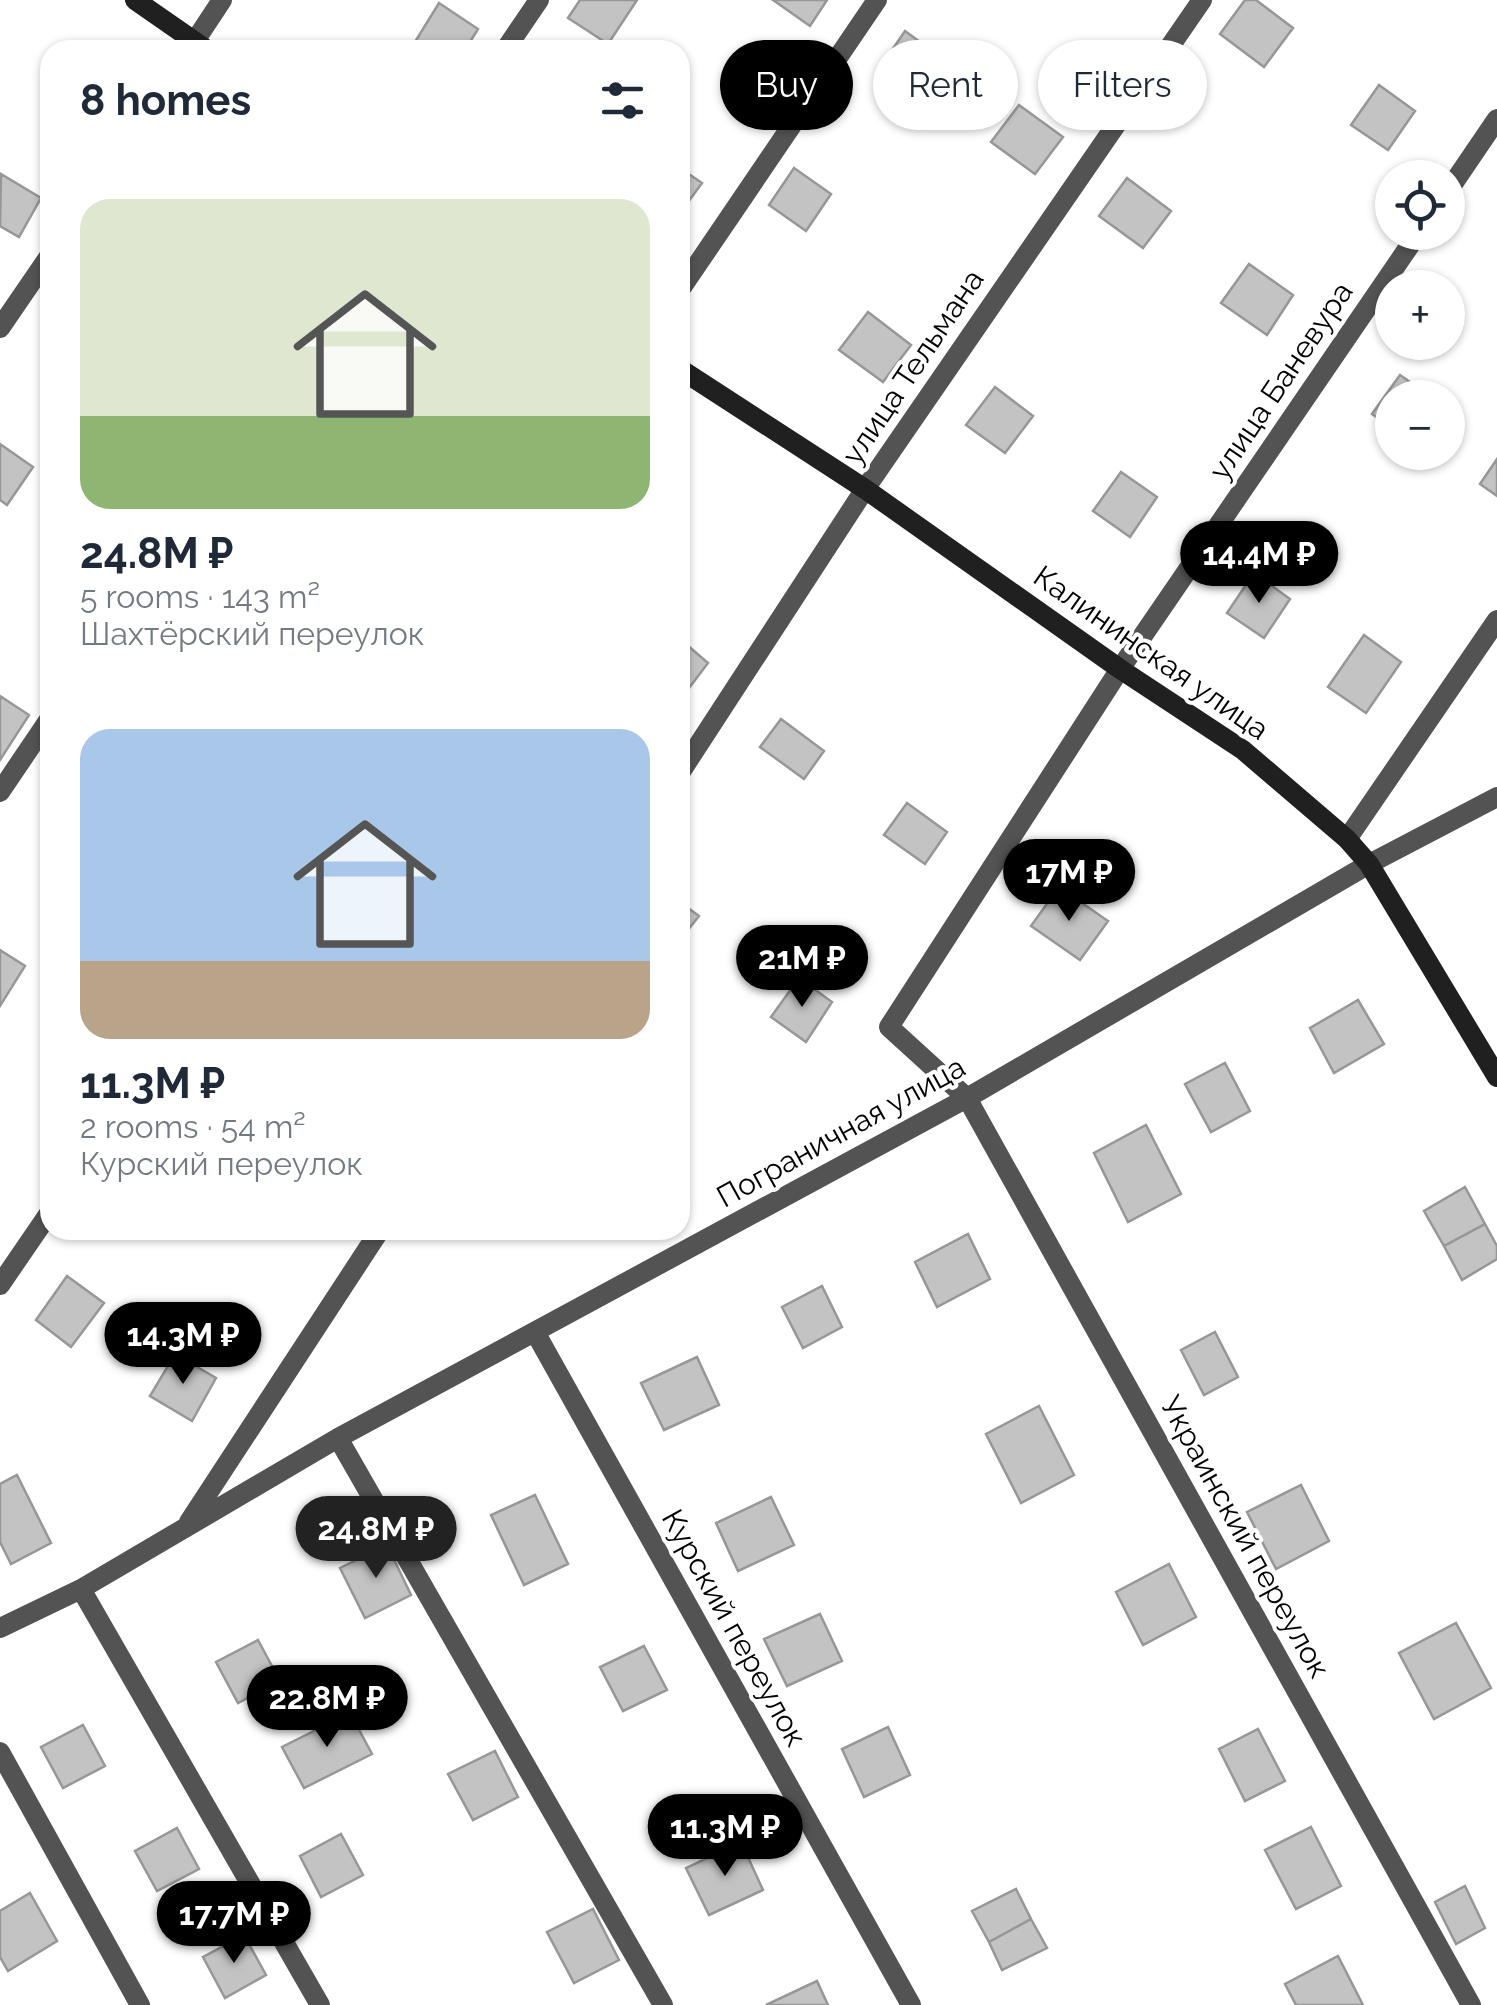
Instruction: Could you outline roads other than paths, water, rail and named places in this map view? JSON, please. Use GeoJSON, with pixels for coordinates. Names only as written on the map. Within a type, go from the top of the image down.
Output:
{"type":"FeatureCollection","features":[{"type":"Feature","properties":{"kind":"main road"},"geometry":{"type":"LineString","coordinates":[[135,0],[188,40]]}},
{"type":"Feature","properties":{"kind":"main road","name":"Калининская улица"},"geometry":{"type":"LineString","coordinates":[[690,375],[866,489],[1243,750],[1347,838],[1369,864],[1497,1077]]}},
{"type":"Feature","properties":{"kind":"street"},"geometry":{"type":"LineString","coordinates":[[201,40],[222,0]]}},
{"type":"Feature","properties":{"kind":"street"},"geometry":{"type":"LineString","coordinates":[[512,40],[539,0]]}},
{"type":"Feature","properties":{"kind":"street"},"geometry":{"type":"LineString","coordinates":[[690,275],[877,0]]}},
{"type":"Feature","properties":{"kind":"street","name":"улица Тельмана"},"geometry":{"type":"LineString","coordinates":[[690,757],[866,489],[1202,0]]}},
{"type":"Feature","properties":{"kind":"street"},"geometry":{"type":"LineString","coordinates":[[1465,166],[1497,119]]}},
{"type":"Feature","properties":{"kind":"street","name":"улица Баневура"},"geometry":{"type":"LineString","coordinates":[[967,1098],[889,1027],[1120,668],[1407,250]]}},
{"type":"Feature","properties":{"kind":"street"},"geometry":{"type":"LineString","coordinates":[[0,328],[40,269]]}},
{"type":"Feature","properties":{"kind":"street"},"geometry":{"type":"LineString","coordinates":[[1347,838],[1497,620]]}},
{"type":"Feature","properties":{"kind":"street"},"geometry":{"type":"LineString","coordinates":[[0,792],[40,733]]}},
{"type":"Feature","properties":{"kind":"street","name":"Пограничная улица"},"geometry":{"type":"LineString","coordinates":[[0,1628],[81,1588],[338,1438],[967,1098],[1369,864],[1497,797]]}},
{"type":"Feature","properties":{"kind":"street","name":"Украинский переулок"},"geometry":{"type":"LineString","coordinates":[[967,1098],[1471,2005]]}},
{"type":"Feature","properties":{"kind":"street"},"geometry":{"type":"LineString","coordinates":[[0,1285],[40,1227]]}},
{"type":"Feature","properties":{"kind":"street"},"geometry":{"type":"LineString","coordinates":[[185,1528],[373,1240]]}},
{"type":"Feature","properties":{"kind":"street","name":"Курский переулок"},"geometry":{"type":"LineString","coordinates":[[535,1332],[910,2005]]}},
{"type":"Feature","properties":{"kind":"street"},"geometry":{"type":"LineString","coordinates":[[338,1438],[663,2005]]}},
{"type":"Feature","properties":{"kind":"street"},"geometry":{"type":"LineString","coordinates":[[81,1588],[320,2005]]}},
{"type":"Feature","properties":{"kind":"street"},"geometry":{"type":"LineString","coordinates":[[0,1752],[140,2005]]}}]}
